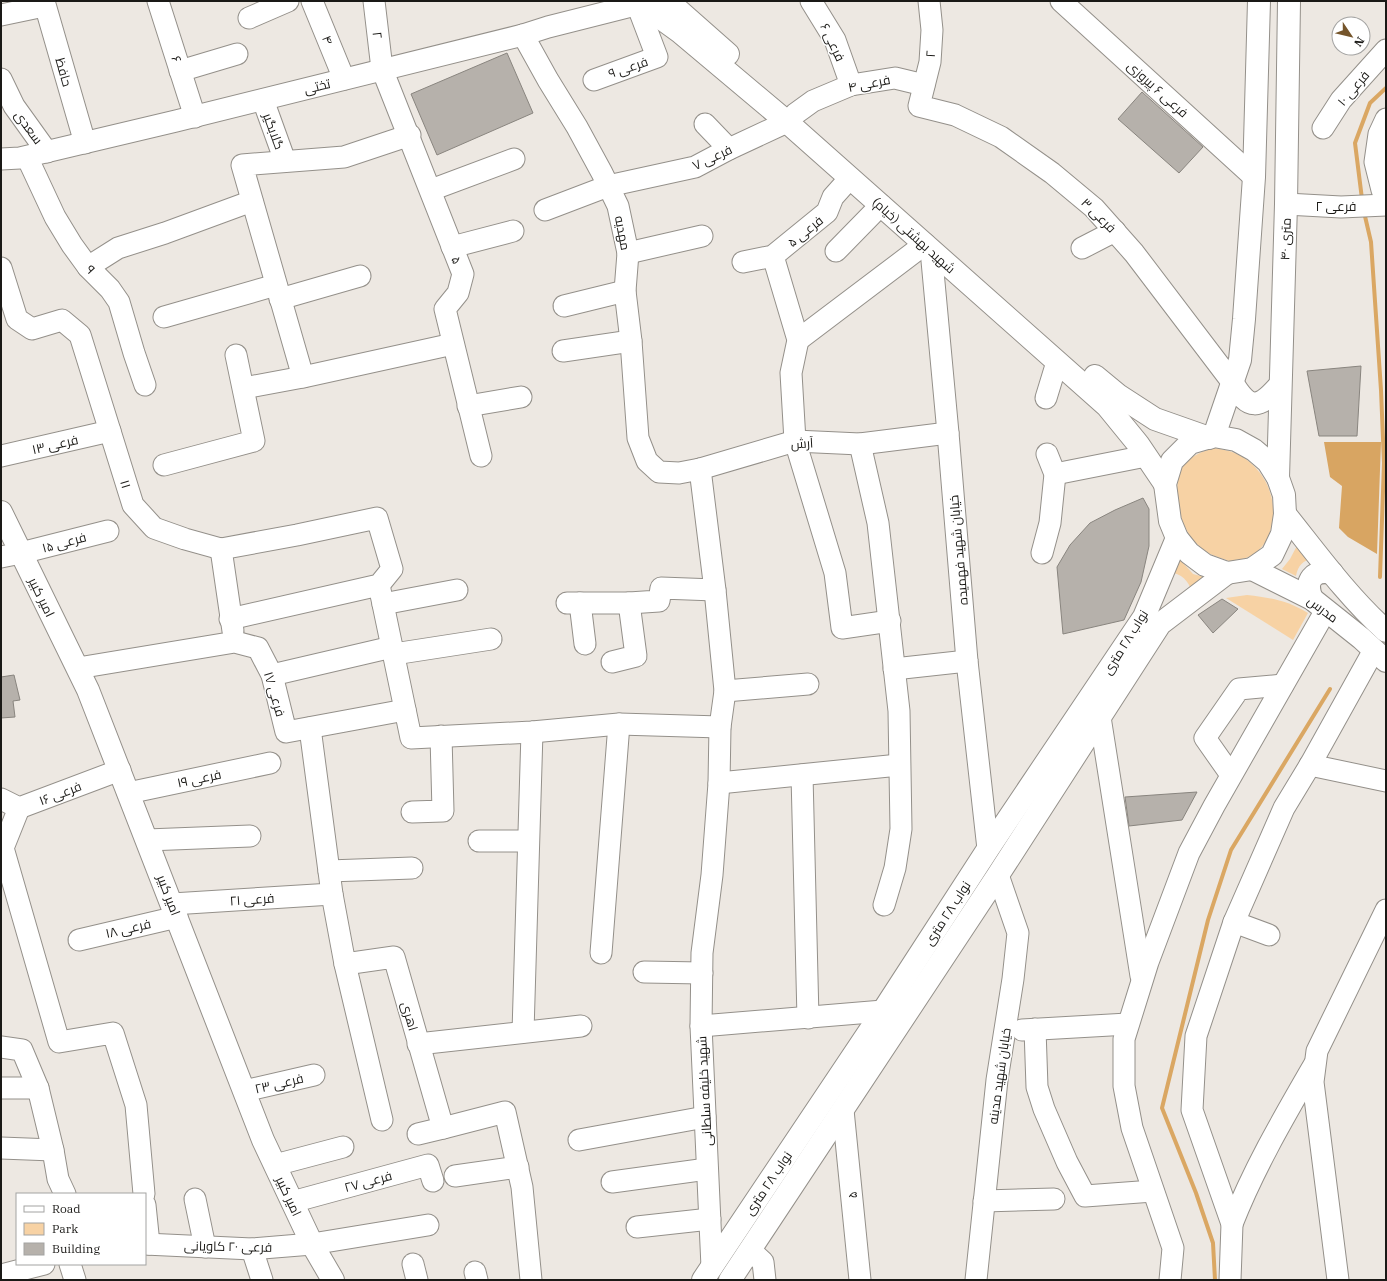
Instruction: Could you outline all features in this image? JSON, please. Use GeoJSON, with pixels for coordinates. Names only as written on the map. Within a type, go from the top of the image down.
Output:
{"type":"FeatureCollection","features":[{"type":"Feature","properties":{"kind":"main road","name":"شهید بهشتی (خیام)"},"geometry":{"type":"LineString","coordinates":[[668,1],[791,118],[850,178],[1107,406],[1138,444],[1165,484]]}},
{"type":"Feature","properties":{"kind":"main road"},"geometry":{"type":"LineString","coordinates":[[1211,437],[1240,360],[1254,177],[1259,1]]}},
{"type":"Feature","properties":{"kind":"main road","name":"۴۰ متری"},"geometry":{"type":"LineString","coordinates":[[1278,478],[1286,204],[1289,1]]}},
{"type":"Feature","properties":{"kind":"main road","name":"شهید بهشتی (خیام)"},"geometry":{"type":"LineString","coordinates":[[637,4],[680,32],[791,118],[1118,395],[1154,420],[1211,437]]}},
{"type":"Feature","properties":{"kind":"main road"},"geometry":{"type":"LineString","coordinates":[[1232,382],[1240,395],[1250,402],[1258,403],[1268,398],[1280,385]]}},
{"type":"Feature","properties":{"kind":"main road"},"geometry":{"type":"LineString","coordinates":[[1211,437],[1236,440],[1254,450],[1268,462],[1278,478],[1284,495],[1285,514],[1282,534],[1272,555],[1252,569],[1227,573],[1205,565],[1189,552],[1177,538],[1170,521],[1166,504],[1165,484],[1172,461],[1190,443],[1211,437]]}},
{"type":"Feature","properties":{"kind":"main road","name":"امیر کبیر"},"geometry":{"type":"LineString","coordinates":[[1,512],[11,555],[78,668],[88,690],[263,1140],[312,1244],[333,1280]]}},
{"type":"Feature","properties":{"kind":"main road"},"geometry":{"type":"LineString","coordinates":[[1285,514],[1332,573],[1374,621],[1386,631]]}},
{"type":"Feature","properties":{"kind":"main road","name":"نواب ۲۸ متری"},"geometry":{"type":"LineString","coordinates":[[707,1273],[883,1011],[988,849],[1144,617],[1177,538]]}},
{"type":"Feature","properties":{"kind":"main road","name":"مدرس"},"geometry":{"type":"LineString","coordinates":[[1252,569],[1319,604],[1380,655]]}},
{"type":"Feature","properties":{"kind":"main road"},"geometry":{"type":"LineString","coordinates":[[1319,604],[1308,590],[1309,581],[1315,574],[1323,571],[1332,573]]}},
{"type":"Feature","properties":{"kind":"main road","name":"نواب ۲۸ متری"},"geometry":{"type":"LineString","coordinates":[[730,1280],[998,876],[1160,624],[1227,573]]}},
{"type":"Feature","properties":{"kind":"main road"},"geometry":{"type":"LineString","coordinates":[[1156,589],[1161,587],[1172,588],[1180,596],[1183,606]]}},
{"type":"Feature","properties":{"kind":"street","name":"۶"},"geometry":{"type":"LineString","coordinates":[[158,1],[195,117]]}},
{"type":"Feature","properties":{"kind":"street"},"geometry":{"type":"LineString","coordinates":[[249,18],[288,1]]}},
{"type":"Feature","properties":{"kind":"street","name":"۴"},"geometry":{"type":"LineString","coordinates":[[312,1],[344,79]]}},
{"type":"Feature","properties":{"kind":"street","name":"۲"},"geometry":{"type":"LineString","coordinates":[[374,1],[382,69]]}},
{"type":"Feature","properties":{"kind":"street"},"geometry":{"type":"LineString","coordinates":[[548,27],[581,5],[584,1]]}},
{"type":"Feature","properties":{"kind":"street","name":"فرعی ۶"},"geometry":{"type":"LineString","coordinates":[[810,1],[835,40],[851,85]]}},
{"type":"Feature","properties":{"kind":"street","name":"۲"},"geometry":{"type":"LineString","coordinates":[[919,106],[930,62],[932,30],[929,1]]}},
{"type":"Feature","properties":{"kind":"street","name":"فرعی ۶ پیروزی"},"geometry":{"type":"LineString","coordinates":[[1066,2],[1254,177]]}},
{"type":"Feature","properties":{"kind":"street"},"geometry":{"type":"LineString","coordinates":[[1,15],[44,4]]}},
{"type":"Feature","properties":{"kind":"street","name":"حافظ"},"geometry":{"type":"LineString","coordinates":[[44,4],[85,143]]}},
{"type":"Feature","properties":{"kind":"street","name":"تختی"},"geometry":{"type":"LineString","coordinates":[[1,159],[20,158],[195,117],[382,69],[523,35],[637,4]]}},
{"type":"Feature","properties":{"kind":"street","name":"فرعی ۹"},"geometry":{"type":"LineString","coordinates":[[594,80],[657,57],[637,4]]}},
{"type":"Feature","properties":{"kind":"street","name":"مهدیه"},"geometry":{"type":"LineString","coordinates":[[523,35],[548,80],[577,127],[618,206],[628,253],[625,291],[631,341],[638,438],[647,461],[660,472]]}},
{"type":"Feature","properties":{"kind":"street","name":"فرعی ۱۰"},"geometry":{"type":"LineString","coordinates":[[1323,128],[1341,100],[1386,50]]}},
{"type":"Feature","properties":{"kind":"street"},"geometry":{"type":"LineString","coordinates":[[180,71],[237,54]]}},
{"type":"Feature","properties":{"kind":"street","name":"۵"},"geometry":{"type":"LineString","coordinates":[[382,69],[410,135],[463,274],[458,292],[445,308],[480,456]]}},
{"type":"Feature","properties":{"kind":"street","name":"فرعی ۴"},"geometry":{"type":"LineString","coordinates":[[791,118],[814,101],[851,85],[895,78],[924,85]]}},
{"type":"Feature","properties":{"kind":"street","name":"سعدی"},"geometry":{"type":"LineString","coordinates":[[1,79],[37,154]]}},
{"type":"Feature","properties":{"kind":"street","name":"گلابگیر"},"geometry":{"type":"LineString","coordinates":[[262,100],[285,161]]}},
{"type":"Feature","properties":{"kind":"street","name":"فرعی ۳"},"geometry":{"type":"LineString","coordinates":[[919,106],[955,115],[1001,137],[1058,178],[1094,208],[1134,253],[1232,382]]}},
{"type":"Feature","properties":{"kind":"street","name":"فرعی ۷"},"geometry":{"type":"LineString","coordinates":[[545,210],[608,186],[695,167],[791,118]]}},
{"type":"Feature","properties":{"kind":"street"},"geometry":{"type":"LineString","coordinates":[[1381,202],[1382,190],[1375,162],[1379,134],[1386,119]]}},
{"type":"Feature","properties":{"kind":"street"},"geometry":{"type":"LineString","coordinates":[[705,124],[729,149]]}},
{"type":"Feature","properties":{"kind":"street"},"geometry":{"type":"LineString","coordinates":[[303,377],[242,165],[344,157],[410,135]]}},
{"type":"Feature","properties":{"kind":"street","name":"۹"},"geometry":{"type":"LineString","coordinates":[[37,154],[55,217],[72,245],[88,266],[110,288],[119,302],[145,385]]}},
{"type":"Feature","properties":{"kind":"street"},"geometry":{"type":"LineString","coordinates":[[430,190],[514,159]]}},
{"type":"Feature","properties":{"kind":"street","name":"فرعی ۵"},"geometry":{"type":"LineString","coordinates":[[743,262],[773,256],[827,212],[833,197],[850,178]]}},
{"type":"Feature","properties":{"kind":"street"},"geometry":{"type":"LineString","coordinates":[[88,266],[118,248],[165,233],[252,201]]}},
{"type":"Feature","properties":{"kind":"street","name":"فرعی ۲"},"geometry":{"type":"LineString","coordinates":[[1286,204],[1341,207],[1381,202]]}},
{"type":"Feature","properties":{"kind":"street"},"geometry":{"type":"LineString","coordinates":[[836,251],[881,205]]}},
{"type":"Feature","properties":{"kind":"street"},"geometry":{"type":"LineString","coordinates":[[452,247],[513,230]]}},
{"type":"Feature","properties":{"kind":"street"},"geometry":{"type":"LineString","coordinates":[[1082,248],[1115,231]]}},
{"type":"Feature","properties":{"kind":"street"},"geometry":{"type":"LineString","coordinates":[[628,253],[702,236]]}},
{"type":"Feature","properties":{"kind":"street"},"geometry":{"type":"LineString","coordinates":[[798,340],[928,247]]}},
{"type":"Feature","properties":{"kind":"street","name":"خیابان شهید فهمیده"},"geometry":{"type":"LineString","coordinates":[[928,247],[936,298],[967,661],[988,849]]}},
{"type":"Feature","properties":{"kind":"street"},"geometry":{"type":"LineString","coordinates":[[773,256],[798,340],[791,373],[795,442],[835,573],[842,628],[890,621]]}},
{"type":"Feature","properties":{"kind":"street","name":"۱۱"},"geometry":{"type":"LineString","coordinates":[[1,268],[17,319],[32,329],[62,320],[80,335],[133,505],[154,528],[185,539],[221,549],[377,518],[392,569],[381,595]]}},
{"type":"Feature","properties":{"kind":"street"},"geometry":{"type":"LineString","coordinates":[[164,317],[360,276]]}},
{"type":"Feature","properties":{"kind":"street"},"geometry":{"type":"LineString","coordinates":[[936,298],[943,284],[948,280],[961,276]]}},
{"type":"Feature","properties":{"kind":"street"},"geometry":{"type":"LineString","coordinates":[[564,306],[625,291]]}},
{"type":"Feature","properties":{"kind":"street"},"geometry":{"type":"LineString","coordinates":[[563,351],[631,341]]}},
{"type":"Feature","properties":{"kind":"street"},"geometry":{"type":"LineString","coordinates":[[244,388],[303,377],[453,344]]}},
{"type":"Feature","properties":{"kind":"street"},"geometry":{"type":"LineString","coordinates":[[164,465],[254,441],[236,355]]}},
{"type":"Feature","properties":{"kind":"street"},"geometry":{"type":"LineString","coordinates":[[1046,398],[1057,362]]}},
{"type":"Feature","properties":{"kind":"street"},"geometry":{"type":"LineString","coordinates":[[468,406],[521,397]]}},
{"type":"Feature","properties":{"kind":"street","name":"فرعی ۱۳"},"geometry":{"type":"LineString","coordinates":[[1,456],[110,431]]}},
{"type":"Feature","properties":{"kind":"street","name":"آرش"},"geometry":{"type":"LineString","coordinates":[[660,472],[679,473],[700,469],[795,442],[860,444],[948,433]]}},
{"type":"Feature","properties":{"kind":"street"},"geometry":{"type":"LineString","coordinates":[[860,444],[878,523],[890,621],[898,711],[901,828],[895,868],[884,905]]}},
{"type":"Feature","properties":{"kind":"street"},"geometry":{"type":"LineString","coordinates":[[1042,553],[1050,523],[1055,474],[1047,454]]}},
{"type":"Feature","properties":{"kind":"street"},"geometry":{"type":"LineString","coordinates":[[1055,474],[1146,456]]}},
{"type":"Feature","properties":{"kind":"street"},"geometry":{"type":"LineString","coordinates":[[700,469],[715,590],[725,691],[720,727],[719,783],[712,875],[702,953],[701,1026]]}},
{"type":"Feature","properties":{"kind":"street","name":"فرعی ۱۵"},"geometry":{"type":"LineString","coordinates":[[11,555],[108,531]]}},
{"type":"Feature","properties":{"kind":"street"},"geometry":{"type":"LineString","coordinates":[[221,549],[230,619],[235,642]]}},
{"type":"Feature","properties":{"kind":"street"},"geometry":{"type":"LineString","coordinates":[[585,644],[574,603],[629,603],[659,601],[661,588],[715,590]]}},
{"type":"Feature","properties":{"kind":"street"},"geometry":{"type":"LineString","coordinates":[[230,619],[381,595],[457,590]]}},
{"type":"Feature","properties":{"kind":"street"},"geometry":{"type":"LineString","coordinates":[[381,595],[411,738],[532,732],[619,724],[720,727]]}},
{"type":"Feature","properties":{"kind":"street"},"geometry":{"type":"LineString","coordinates":[[612,662],[636,656],[629,603]]}},
{"type":"Feature","properties":{"kind":"street"},"geometry":{"type":"LineString","coordinates":[[1170,1280],[1173,1248],[1132,1128],[1124,1086],[1124,1039],[1142,980],[1189,853],[1231,775],[1283,685],[1319,604]]}},
{"type":"Feature","properties":{"kind":"street"},"geometry":{"type":"LineString","coordinates":[[272,675],[393,651],[491,639]]}},
{"type":"Feature","properties":{"kind":"street","name":"فرعی ۱۷"},"geometry":{"type":"LineString","coordinates":[[78,668],[235,642],[258,648],[272,675],[286,732],[406,710]]}},
{"type":"Feature","properties":{"kind":"street"},"geometry":{"type":"LineString","coordinates":[[1232,1224],[1192,1110],[1196,1036],[1234,922],[1284,808],[1380,655]]}},
{"type":"Feature","properties":{"kind":"street"},"geometry":{"type":"LineString","coordinates":[[894,670],[967,661]]}},
{"type":"Feature","properties":{"kind":"street"},"geometry":{"type":"LineString","coordinates":[[725,691],[808,684]]}},
{"type":"Feature","properties":{"kind":"street"},"geometry":{"type":"LineString","coordinates":[[1231,775],[1205,738],[1239,689],[1283,685]]}},
{"type":"Feature","properties":{"kind":"street"},"geometry":{"type":"LineString","coordinates":[[1100,717],[1142,980]]}},
{"type":"Feature","properties":{"kind":"street"},"geometry":{"type":"LineString","coordinates":[[601,953],[619,724]]}},
{"type":"Feature","properties":{"kind":"street"},"geometry":{"type":"LineString","coordinates":[[310,728],[332,894],[345,964],[382,1120]]}},
{"type":"Feature","properties":{"kind":"street"},"geometry":{"type":"LineString","coordinates":[[523,1032],[532,732]]}},
{"type":"Feature","properties":{"kind":"street"},"geometry":{"type":"LineString","coordinates":[[412,812],[443,811],[441,736]]}},
{"type":"Feature","properties":{"kind":"street","name":"فرعی ۱۹"},"geometry":{"type":"LineString","coordinates":[[128,793],[270,763]]}},
{"type":"Feature","properties":{"kind":"street"},"geometry":{"type":"LineString","coordinates":[[719,783],[899,765]]}},
{"type":"Feature","properties":{"kind":"street"},"geometry":{"type":"LineString","coordinates":[[1310,765],[1386,781]]}},
{"type":"Feature","properties":{"kind":"street","name":"فرعی ۱۶"},"geometry":{"type":"LineString","coordinates":[[19,808],[120,770]]}},
{"type":"Feature","properties":{"kind":"street"},"geometry":{"type":"LineString","coordinates":[[802,775],[808,1018]]}},
{"type":"Feature","properties":{"kind":"street"},"geometry":{"type":"LineString","coordinates":[[1,799],[19,808],[3,848],[59,1042],[113,1033],[136,1105],[144,1193]]}},
{"type":"Feature","properties":{"kind":"street"},"geometry":{"type":"LineString","coordinates":[[147,840],[250,836]]}},
{"type":"Feature","properties":{"kind":"street"},"geometry":{"type":"LineString","coordinates":[[479,841],[528,841]]}},
{"type":"Feature","properties":{"kind":"street"},"geometry":{"type":"LineString","coordinates":[[329,871],[412,868]]}},
{"type":"Feature","properties":{"kind":"street","name":"خیابان شهید مدینه"},"geometry":{"type":"LineString","coordinates":[[976,1280],[997,1080],[1013,979],[1018,932],[998,876]]}},
{"type":"Feature","properties":{"kind":"street","name":"فرعی ۲۱"},"geometry":{"type":"LineString","coordinates":[[174,910],[332,894]]}},
{"type":"Feature","properties":{"kind":"street","name":"فرعی ۱۸"},"geometry":{"type":"LineString","coordinates":[[79,940],[174,910]]}},
{"type":"Feature","properties":{"kind":"street"},"geometry":{"type":"LineString","coordinates":[[1338,1280],[1313,1082],[1315,1063],[1317,1051],[1386,910]]}},
{"type":"Feature","properties":{"kind":"street"},"geometry":{"type":"LineString","coordinates":[[1234,922],[1269,935]]}},
{"type":"Feature","properties":{"kind":"street","name":"اهری"},"geometry":{"type":"LineString","coordinates":[[345,964],[394,957],[443,1128]]}},
{"type":"Feature","properties":{"kind":"street"},"geometry":{"type":"LineString","coordinates":[[644,972],[702,973]]}},
{"type":"Feature","properties":{"kind":"street","name":"شهید خلیفه سلطانی"},"geometry":{"type":"LineString","coordinates":[[707,1273],[710,1219],[701,1026],[883,1011]]}},
{"type":"Feature","properties":{"kind":"street"},"geometry":{"type":"LineString","coordinates":[[1005,1030],[1128,1024]]}},
{"type":"Feature","properties":{"kind":"street"},"geometry":{"type":"LineString","coordinates":[[418,1044],[581,1026]]}},
{"type":"Feature","properties":{"kind":"street"},"geometry":{"type":"LineString","coordinates":[[1035,1029],[1037,1087],[1044,1109],[1067,1162],[1086,1196],[1153,1191]]}},
{"type":"Feature","properties":{"kind":"street"},"geometry":{"type":"LineString","coordinates":[[1,1047],[22,1050],[38,1088],[53,1150],[58,1179],[65,1193]]}},
{"type":"Feature","properties":{"kind":"street"},"geometry":{"type":"LineString","coordinates":[[1230,1280],[1232,1224],[1244,1193],[1276,1130],[1315,1063]]}},
{"type":"Feature","properties":{"kind":"street","name":"فرعی ۲۳"},"geometry":{"type":"LineString","coordinates":[[244,1091],[314,1075]]}},
{"type":"Feature","properties":{"kind":"street"},"geometry":{"type":"LineString","coordinates":[[1,1088],[38,1088]]}},
{"type":"Feature","properties":{"kind":"street","name":"۵"},"geometry":{"type":"LineString","coordinates":[[843,1110],[860,1280]]}},
{"type":"Feature","properties":{"kind":"street"},"geometry":{"type":"LineString","coordinates":[[418,1134],[505,1112],[522,1187],[531,1280]]}},
{"type":"Feature","properties":{"kind":"street"},"geometry":{"type":"LineString","coordinates":[[579,1140],[705,1117]]}},
{"type":"Feature","properties":{"kind":"street"},"geometry":{"type":"LineString","coordinates":[[1,1148],[53,1150]]}},
{"type":"Feature","properties":{"kind":"street"},"geometry":{"type":"LineString","coordinates":[[275,1165],[343,1148]]}},
{"type":"Feature","properties":{"kind":"street","name":"فرعی ۲۷"},"geometry":{"type":"LineString","coordinates":[[292,1202],[428,1165],[433,1181]]}},
{"type":"Feature","properties":{"kind":"street"},"geometry":{"type":"LineString","coordinates":[[455,1176],[518,1167]]}},
{"type":"Feature","properties":{"kind":"street"},"geometry":{"type":"LineString","coordinates":[[612,1182],[707,1169]]}},
{"type":"Feature","properties":{"kind":"street"},"geometry":{"type":"LineString","coordinates":[[984,1201],[1054,1199]]}},
{"type":"Feature","properties":{"kind":"street"},"geometry":{"type":"LineString","coordinates":[[195,1200],[205,1247]]}},
{"type":"Feature","properties":{"kind":"street"},"geometry":{"type":"LineString","coordinates":[[637,1227],[710,1219]]}},
{"type":"Feature","properties":{"kind":"street"},"geometry":{"type":"LineString","coordinates":[[146,1224],[147,1244]]}},
{"type":"Feature","properties":{"kind":"street","name":"فرعی ۲۰ کاویانی"},"geometry":{"type":"LineString","coordinates":[[147,1244],[252,1249],[312,1244],[428,1225]]}},
{"type":"Feature","properties":{"kind":"street"},"geometry":{"type":"LineString","coordinates":[[252,1249],[262,1280]]}},
{"type":"Feature","properties":{"kind":"street"},"geometry":{"type":"LineString","coordinates":[[750,1250],[763,1262],[765,1280]]}},
{"type":"Feature","properties":{"kind":"street"},"geometry":{"type":"LineString","coordinates":[[1,1275],[40,1265]]}},
{"type":"Feature","properties":{"kind":"street"},"geometry":{"type":"LineString","coordinates":[[70,1265],[75,1280]]}},
{"type":"Feature","properties":{"kind":"green space"},"geometry":{"type":"Polygon","coordinates":[[[1214,448],[1232,452],[1244,458],[1254,466],[1263,477],[1269,488],[1272,500],[1272,526],[1267,539],[1262,546],[1256,552],[1242,559],[1229,561],[1209,553],[1200,547],[1188,533],[1180,515],[1177,491],[1181,469],[1186,462],[1193,457],[1214,448]]]}},
{"type":"Feature","properties":{"kind":"green space"},"geometry":{"type":"Polygon","coordinates":[[[1300,540],[1313,558],[1302,564],[1298,569],[1296,576],[1282,569],[1290,559],[1300,540]]]}},
{"type":"Feature","properties":{"kind":"green space"},"geometry":{"type":"Polygon","coordinates":[[[1177,556],[1193,574],[1208,578],[1192,592],[1189,584],[1184,578],[1178,574],[1169,572],[1177,556]]]}},
{"type":"Feature","properties":{"kind":"green space"},"geometry":{"type":"Polygon","coordinates":[[[1247,595],[1279,600],[1308,613],[1293,640],[1226,598],[1247,595]]]}},
{"type":"Feature","properties":{"kind":"shaded area"},"geometry":{"type":"Polygon","coordinates":[[[1324,442],[1381,442],[1377,554],[1348,537],[1339,528],[1342,486],[1330,477],[1324,442]]]}},
{"type":"Feature","properties":{"kind":"building"},"geometry":{"type":"Polygon","coordinates":[[[507,53],[533,113],[437,155],[411,94],[507,53]]]}},
{"type":"Feature","properties":{"kind":"building"},"geometry":{"type":"Polygon","coordinates":[[[1142,92],[1203,147],[1179,173],[1118,119],[1142,92]]]}},
{"type":"Feature","properties":{"kind":"building"},"geometry":{"type":"Polygon","coordinates":[[[1361,366],[1357,436],[1319,436],[1307,371],[1361,366]]]}},
{"type":"Feature","properties":{"kind":"building"},"geometry":{"type":"Polygon","coordinates":[[[1143,498],[1149,509],[1149,546],[1141,582],[1124,620],[1063,634],[1057,567],[1070,545],[1090,523],[1143,498]]]}},
{"type":"Feature","properties":{"kind":"building"},"geometry":{"type":"Polygon","coordinates":[[[1222,599],[1238,609],[1213,633],[1198,615],[1222,599]]]}},
{"type":"Feature","properties":{"kind":"building"},"geometry":{"type":"Polygon","coordinates":[[[14,675],[20,700],[13,701],[15,717],[1,718],[1,677],[14,675]]]}},
{"type":"Feature","properties":{"kind":"building"},"geometry":{"type":"Polygon","coordinates":[[[1197,792],[1182,820],[1129,826],[1125,797],[1197,792]]]}},
{"type":"Feature","properties":{"kind":"waterway"},"geometry":{"type":"LineString","coordinates":[[1362,199],[1355,143],[1370,103],[1386,88]]}},
{"type":"Feature","properties":{"kind":"waterway"},"geometry":{"type":"LineString","coordinates":[[1364,212],[1371,242],[1381,390],[1384,463],[1380,577]]}},
{"type":"Feature","properties":{"kind":"waterway"},"geometry":{"type":"LineString","coordinates":[[1215,1280],[1213,1243],[1196,1193],[1162,1108],[1208,920],[1231,850],[1330,689]]}}]}
